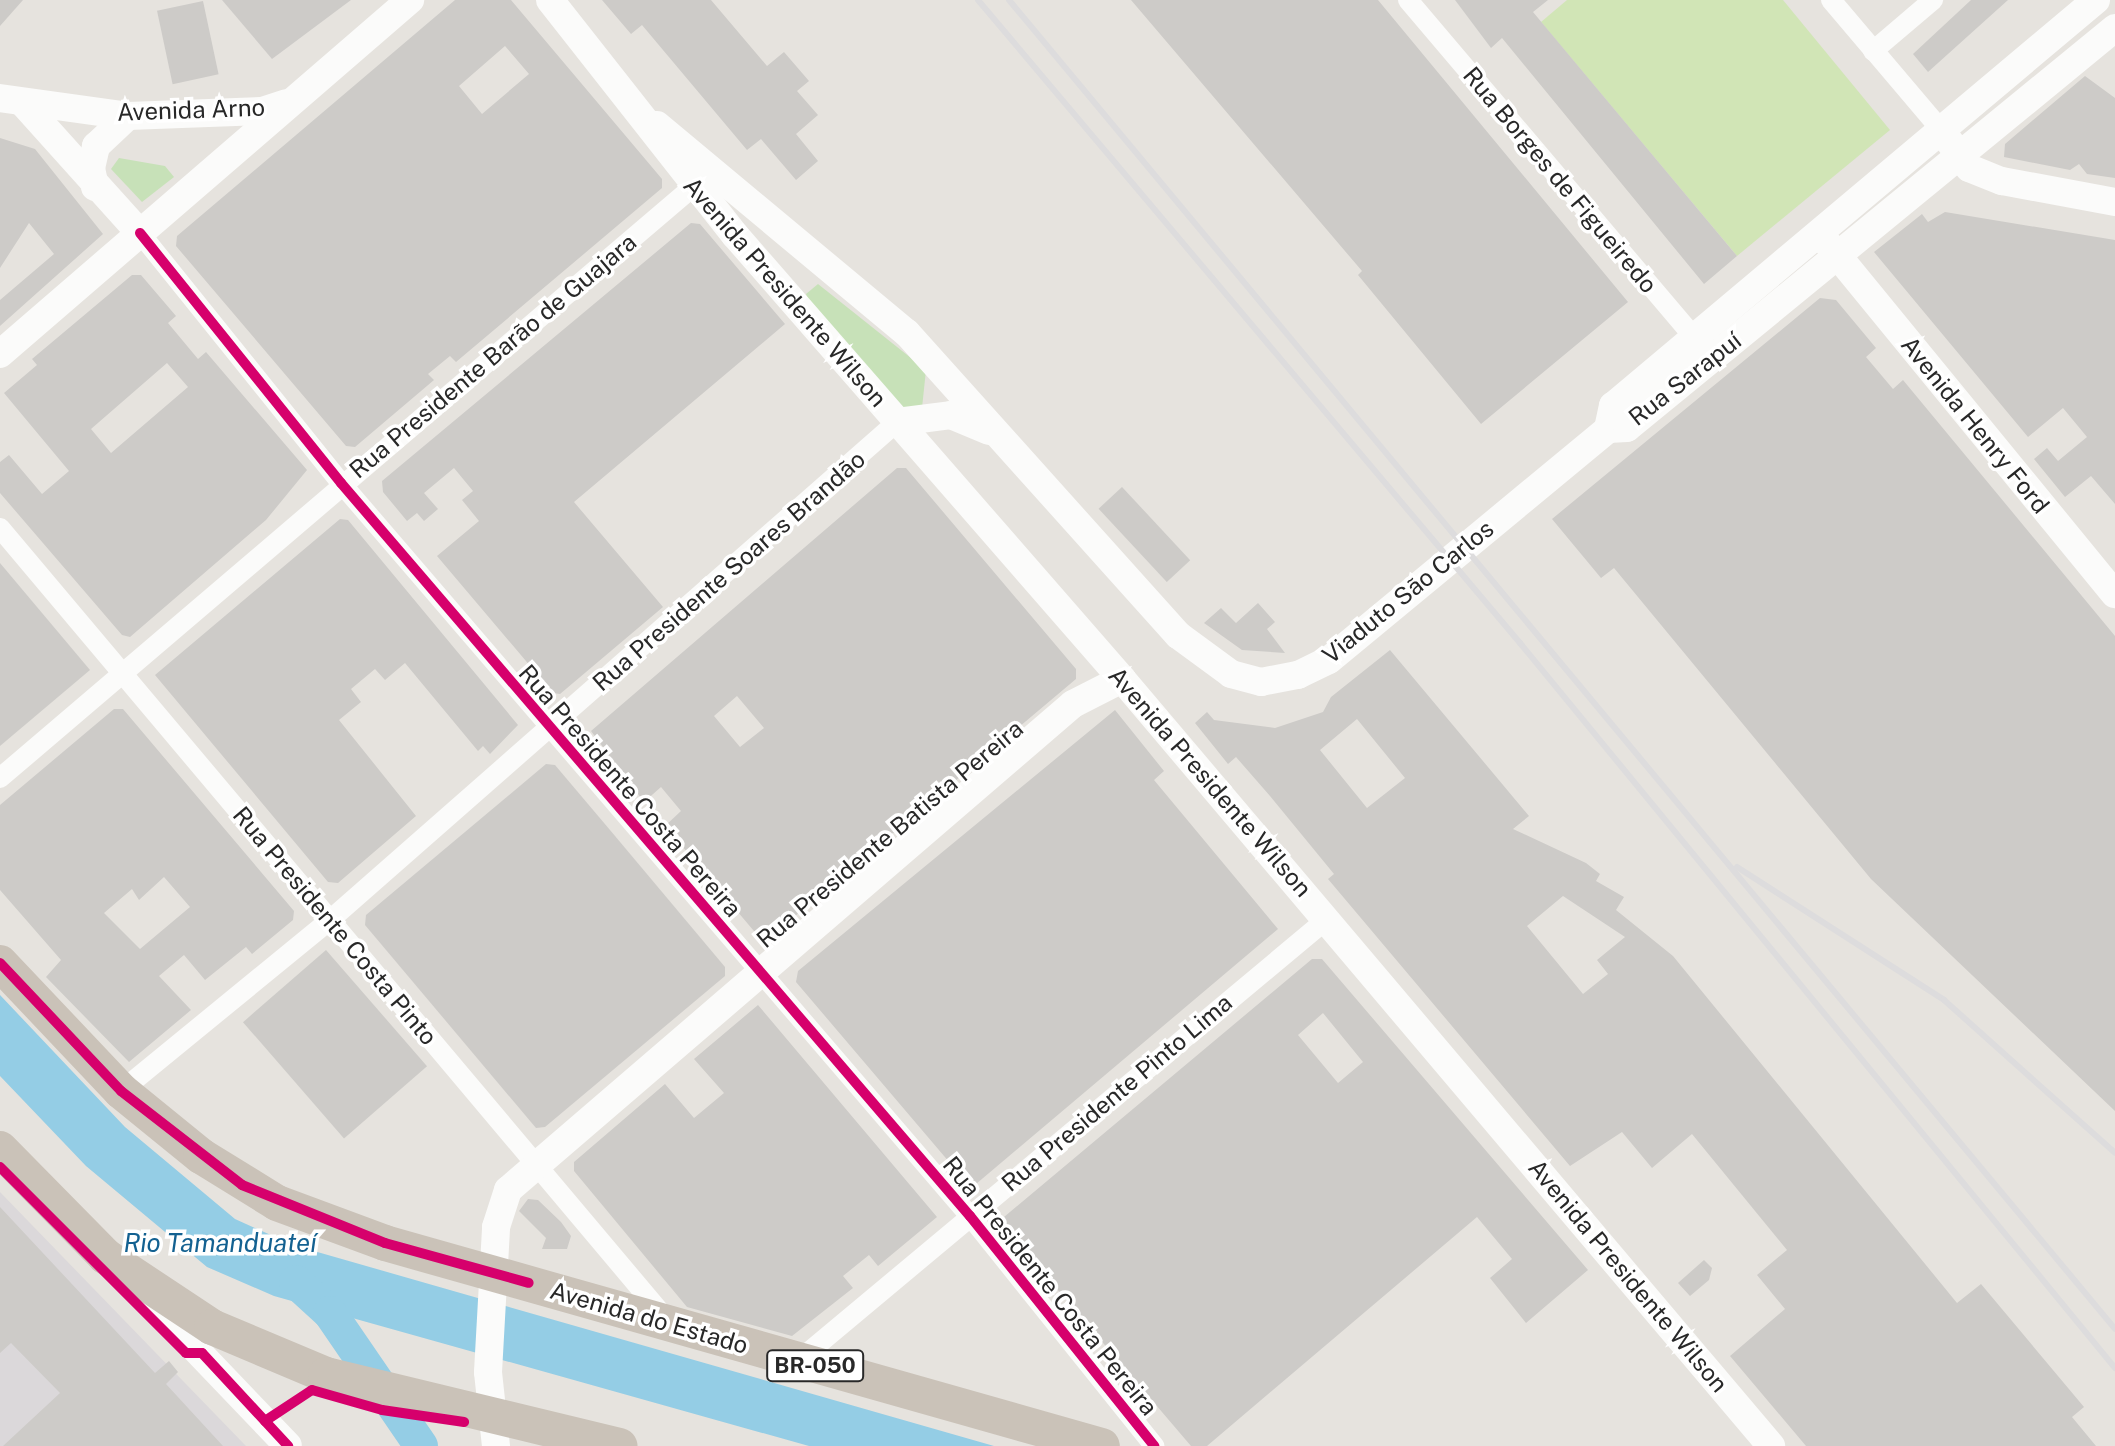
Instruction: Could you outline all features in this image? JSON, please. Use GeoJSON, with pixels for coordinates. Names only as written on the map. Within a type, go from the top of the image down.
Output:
{"type":"FeatureCollection","features":[{"type":"Feature","properties":{"kind":"highway","name":"Avenida do Estado"},"geometry":{"type":"LineString","coordinates":[[0,963],[121,1091],[201,1156],[277,1203],[496,1281],[670,1323],[1102,1446]]}},
{"type":"Feature","properties":{"kind":"highway"},"geometry":{"type":"LineString","coordinates":[[0,1149],[105,1256],[212,1327],[326,1375],[432,1401],[491,1406],[570,1442],[620,1446]]}},
{"type":"Feature","properties":{"kind":"main road"},"geometry":{"type":"LineString","coordinates":[[0,354],[275,122],[286,103],[410,0]]}},
{"type":"Feature","properties":{"kind":"main road","name":"Avenida Presidente Wilson"},"geometry":{"type":"LineString","coordinates":[[550,0],[647,119],[694,186],[1122,679],[1771,1446]]}},
{"type":"Feature","properties":{"kind":"main road","name":"Rua Sarapuí"},"geometry":{"type":"LineString","coordinates":[[2096,0],[1613,406],[1608,429],[1627,428],[2115,28]]}},
{"type":"Feature","properties":{"kind":"main road","name":"Avenida Arno"},"geometry":{"type":"LineString","coordinates":[[11,100],[128,116],[262,111],[286,103]]}},
{"type":"Feature","properties":{"kind":"main road","name":"Rua Presidente Costa Pereira"},"geometry":{"type":"LineString","coordinates":[[11,100],[140,233]]}},
{"type":"Feature","properties":{"kind":"main road"},"geometry":{"type":"LineString","coordinates":[[95,187],[96,146],[128,116]]}},
{"type":"Feature","properties":{"kind":"main road","name":"Avenida Presidente Wilson"},"geometry":{"type":"LineString","coordinates":[[647,119],[733,185],[943,369],[994,433]]}},
{"type":"Feature","properties":{"kind":"main road"},"geometry":{"type":"LineString","coordinates":[[1942,131],[1969,168],[2002,181],[2115,202]]}},
{"type":"Feature","properties":{"kind":"main road","name":"Avenida Henry Ford"},"geometry":{"type":"LineString","coordinates":[[1818,233],[2115,594]]}},
{"type":"Feature","properties":{"kind":"main road"},"geometry":{"type":"LineString","coordinates":[[929,414],[939,402],[943,369]]}},
{"type":"Feature","properties":{"kind":"main road"},"geometry":{"type":"LineString","coordinates":[[897,422],[929,414],[964,418],[994,433]]}},
{"type":"Feature","properties":{"kind":"main road","name":"Viaduto São Carlos"},"geometry":{"type":"LineString","coordinates":[[994,433],[1202,657],[1261,682],[1329,660],[1608,429]]}},
{"type":"Feature","properties":{"kind":"main road","name":"Rua Presidente Batista Pereira"},"geometry":{"type":"LineString","coordinates":[[1073,704],[1103,657]]}},
{"type":"Feature","properties":{"kind":"main road","name":"Rua Presidente Batista Pereira"},"geometry":{"type":"LineString","coordinates":[[491,1406],[499,1206],[535,1164],[1073,704],[1122,679]]}},
{"type":"Feature","properties":{"kind":"main road"},"geometry":{"type":"LineString","coordinates":[[105,1256],[288,1446]]}},
{"type":"Feature","properties":{"kind":"street","name":"Rua Borges de Figueiredo"},"geometry":{"type":"LineString","coordinates":[[1408,0],[1713,359]]}},
{"type":"Feature","properties":{"kind":"street"},"geometry":{"type":"LineString","coordinates":[[1831,0],[1942,131]]}},
{"type":"Feature","properties":{"kind":"street"},"geometry":{"type":"LineString","coordinates":[[1873,51],[1933,0]]}},
{"type":"Feature","properties":{"kind":"street","name":"Rua Presidente Barão de Guajara"},"geometry":{"type":"LineString","coordinates":[[0,778],[341,483],[694,186]]}},
{"type":"Feature","properties":{"kind":"street","name":"Rua Presidente Costa Pereira"},"geometry":{"type":"LineString","coordinates":[[140,233],[341,483],[970,1216],[1154,1446]]}},
{"type":"Feature","properties":{"kind":"street","name":"Rua Presidente Soares Brandão"},"geometry":{"type":"LineString","coordinates":[[121,1091],[330,920],[897,422]]}},
{"type":"Feature","properties":{"kind":"street","name":"Rua Presidente Costa Pinto"},"geometry":{"type":"LineString","coordinates":[[0,528],[670,1323]]}},
{"type":"Feature","properties":{"kind":"street","name":"Rua Presidente Pinto Lima"},"geometry":{"type":"LineString","coordinates":[[798,1361],[1327,919]]}},
{"type":"Feature","properties":{"kind":"shaded area"},"geometry":{"type":"Polygon","coordinates":[[[0,1192],[246,1446],[0,1446],[0,1192]]]}},
{"type":"Feature","properties":{"kind":"green space"},"geometry":{"type":"Polygon","coordinates":[[[1567,0],[1783,0],[1890,130],[1737,256],[1541,22],[1567,0]]]}},
{"type":"Feature","properties":{"kind":"green space"},"geometry":{"type":"Polygon","coordinates":[[[119,158],[165,166],[174,177],[142,202],[111,169],[119,158]]]}},
{"type":"Feature","properties":{"kind":"green space"},"geometry":{"type":"Polygon","coordinates":[[[818,284],[926,370],[922,408],[908,414],[814,314],[806,294],[818,284]]]}},
{"type":"Feature","properties":{"kind":"water","name":"Rio Tamanduateí"},"geometry":{"type":"Polygon","coordinates":[[[0,995],[125,1127],[235,1219],[293,1245],[994,1446],[809,1446],[274,1296],[207,1267],[86,1166],[0,1076],[0,995]]]}},
{"type":"Feature","properties":{"kind":"building"},"geometry":{"type":"Polygon","coordinates":[[[0,0],[23,0],[0,26],[0,0]]]}},
{"type":"Feature","properties":{"kind":"building"},"geometry":{"type":"Polygon","coordinates":[[[222,0],[351,0],[272,59],[222,0]]]}},
{"type":"Feature","properties":{"kind":"building"},"geometry":{"type":"Polygon","coordinates":[[[455,0],[511,0],[662,179],[662,188],[456,362],[450,356],[428,374],[434,380],[355,447],[346,446],[176,246],[177,236],[455,0]],[[505,46],[459,86],[482,114],[529,74],[505,46]]]}},
{"type":"Feature","properties":{"kind":"building"},"geometry":{"type":"Polygon","coordinates":[[[602,0],[711,0],[767,66],[784,52],[809,81],[797,91],[818,115],[796,134],[818,161],[796,180],[761,139],[747,150],[642,25],[631,34],[602,0]]]}},
{"type":"Feature","properties":{"kind":"building"},"geometry":{"type":"Polygon","coordinates":[[[1131,0],[1378,0],[1628,302],[1481,424],[1358,275],[1362,271],[1131,0]]]}},
{"type":"Feature","properties":{"kind":"building"},"geometry":{"type":"Polygon","coordinates":[[[1455,0],[1548,0],[1533,12],[1737,256],[1704,284],[1502,38],[1491,48],[1455,0]]]}},
{"type":"Feature","properties":{"kind":"building"},"geometry":{"type":"Polygon","coordinates":[[[1971,0],[2008,0],[1928,72],[1913,54],[1971,0]]]}},
{"type":"Feature","properties":{"kind":"building"},"geometry":{"type":"Polygon","coordinates":[[[203,1],[219,74],[173,84],[157,11],[203,1]]]}},
{"type":"Feature","properties":{"kind":"building"},"geometry":{"type":"Polygon","coordinates":[[[2085,76],[2115,98],[2115,178],[2087,174],[2079,164],[2070,170],[2004,157],[2005,144],[2085,76]]]}},
{"type":"Feature","properties":{"kind":"building"},"geometry":{"type":"Polygon","coordinates":[[[0,138],[35,149],[103,234],[0,326],[0,300],[54,254],[29,223],[0,268],[0,138]]]}},
{"type":"Feature","properties":{"kind":"building"},"geometry":{"type":"Polygon","coordinates":[[[1945,212],[2115,240],[2115,504],[2091,476],[2065,497],[2034,459],[2047,448],[2058,461],[2087,437],[2063,408],[2028,437],[1874,252],[1922,214],[1928,222],[1945,212]]]}},
{"type":"Feature","properties":{"kind":"building"},"geometry":{"type":"Polygon","coordinates":[[[691,223],[700,224],[785,324],[574,502],[663,607],[560,694],[553,693],[437,556],[479,521],[462,500],[473,491],[454,468],[424,493],[438,509],[424,521],[417,513],[407,521],[383,492],[382,481],[691,223]]]}},
{"type":"Feature","properties":{"kind":"building"},"geometry":{"type":"Polygon","coordinates":[[[132,275],[141,275],[176,316],[168,323],[198,359],[206,352],[307,470],[266,520],[130,637],[122,635],[0,493],[0,462],[9,455],[42,494],[69,471],[4,393],[37,365],[32,359],[132,275]],[[167,363],[91,429],[111,453],[188,387],[167,363]]]}},
{"type":"Feature","properties":{"kind":"building"},"geometry":{"type":"Polygon","coordinates":[[[1820,298],[1836,300],[1876,348],[1866,357],[1893,389],[1903,380],[2115,636],[2115,1111],[1871,879],[1614,568],[1601,578],[1552,519],[1820,298]]]}},
{"type":"Feature","properties":{"kind":"building"},"geometry":{"type":"Polygon","coordinates":[[[897,468],[906,468],[1076,669],[1076,679],[769,938],[759,937],[665,826],[681,811],[661,787],[644,802],[591,731],[897,468]],[[737,696],[714,716],[740,747],[764,728],[737,696]]]}},
{"type":"Feature","properties":{"kind":"building"},"geometry":{"type":"Polygon","coordinates":[[[1122,487],[1190,560],[1167,582],[1099,509],[1122,487]]]}},
{"type":"Feature","properties":{"kind":"building"},"geometry":{"type":"Polygon","coordinates":[[[340,519],[348,520],[518,725],[490,754],[483,746],[478,751],[405,663],[385,680],[375,669],[351,689],[361,702],[339,720],[416,816],[338,883],[328,882],[155,675],[340,519]]]}},
{"type":"Feature","properties":{"kind":"building"},"geometry":{"type":"Polygon","coordinates":[[[0,563],[90,670],[0,746],[0,563]]]}},
{"type":"Feature","properties":{"kind":"building"},"geometry":{"type":"Polygon","coordinates":[[[1258,603],[1275,622],[1267,629],[1285,653],[1242,650],[1204,623],[1221,608],[1236,623],[1258,603]]]}},
{"type":"Feature","properties":{"kind":"building"},"geometry":{"type":"Polygon","coordinates":[[[1390,650],[1529,816],[1513,829],[1586,863],[1600,874],[1596,881],[1624,897],[1616,910],[1673,956],[1957,1303],[1981,1284],[2084,1407],[2072,1417],[2096,1446],[1806,1446],[1730,1356],[1785,1309],[1757,1275],[1787,1250],[1692,1134],[1652,1168],[1622,1132],[1570,1166],[1328,879],[1334,874],[1270,796],[1236,757],[1228,764],[1195,723],[1207,712],[1214,720],[1275,728],[1323,712],[1331,697],[1390,650]],[[1357,719],[1320,750],[1367,808],[1405,778],[1357,719]],[[1563,896],[1527,926],[1583,994],[1608,974],[1597,960],[1625,937],[1563,896]]]}},
{"type":"Feature","properties":{"kind":"building"},"geometry":{"type":"Polygon","coordinates":[[[114,709],[123,709],[294,911],[293,920],[252,954],[246,947],[205,980],[184,955],[159,976],[191,1010],[129,1062],[46,977],[61,960],[0,890],[0,805],[114,709]],[[164,877],[139,900],[132,889],[104,913],[140,949],[190,907],[164,877]]]}},
{"type":"Feature","properties":{"kind":"building"},"geometry":{"type":"Polygon","coordinates":[[[1115,710],[1164,771],[1154,780],[1278,929],[976,1184],[967,1183],[796,982],[798,971],[1115,710]]]}},
{"type":"Feature","properties":{"kind":"building"},"geometry":{"type":"Polygon","coordinates":[[[546,764],[555,765],[610,830],[725,967],[725,976],[545,1127],[536,1128],[365,925],[366,915],[546,764]]]}},
{"type":"Feature","properties":{"kind":"building"},"geometry":{"type":"Polygon","coordinates":[[[326,950],[427,1066],[344,1138],[243,1022],[326,950]]]}},
{"type":"Feature","properties":{"kind":"building"},"geometry":{"type":"Polygon","coordinates":[[[1312,959],[1322,959],[1588,1270],[1526,1323],[1490,1278],[1512,1259],[1477,1217],[1207,1446],[1191,1446],[1004,1227],[1004,1217],[1312,959]],[[1323,1013],[1298,1035],[1338,1083],[1363,1062],[1323,1013]]]}},
{"type":"Feature","properties":{"kind":"building"},"geometry":{"type":"Polygon","coordinates":[[[758,1005],[937,1217],[878,1266],[869,1255],[843,1276],[853,1288],[792,1336],[687,1307],[574,1171],[574,1162],[665,1084],[694,1118],[724,1093],[694,1059],[758,1005]]]}},
{"type":"Feature","properties":{"kind":"building"},"geometry":{"type":"Polygon","coordinates":[[[528,1199],[538,1200],[561,1222],[571,1236],[567,1249],[542,1249],[546,1238],[519,1211],[528,1199]]]}},
{"type":"Feature","properties":{"kind":"building"},"geometry":{"type":"Polygon","coordinates":[[[0,1207],[155,1373],[169,1361],[178,1372],[166,1384],[223,1446],[3,1446],[60,1393],[11,1343],[0,1353],[0,1207]]]}},
{"type":"Feature","properties":{"kind":"building"},"geometry":{"type":"Polygon","coordinates":[[[1704,1260],[1712,1268],[1709,1280],[1690,1296],[1678,1283],[1704,1260]]]}},
{"type":"Feature","properties":{"kind":"waterway"},"geometry":{"type":"LineString","coordinates":[[296,1282],[330,1313],[421,1446]]}},
{"type":"Feature","properties":{"kind":"railway"},"geometry":{"type":"LineString","coordinates":[[978,0],[1520,643],[2115,1368]]}},
{"type":"Feature","properties":{"kind":"railway"},"geometry":{"type":"LineString","coordinates":[[1009,0],[2115,1329]]}},
{"type":"Feature","properties":{"kind":"railway"},"geometry":{"type":"LineString","coordinates":[[1737,867],[1944,1000],[2115,1153]]}},
{"type":"Feature","properties":{"kind":"cycle path"},"geometry":{"type":"LineString","coordinates":[[140,233],[341,483],[970,1216],[1154,1446]]}},
{"type":"Feature","properties":{"kind":"cycle path"},"geometry":{"type":"LineString","coordinates":[[0,963],[121,1091],[242,1185],[385,1243],[529,1283]]}},
{"type":"Feature","properties":{"kind":"cycle path"},"geometry":{"type":"LineString","coordinates":[[0,1167],[186,1353],[202,1353],[288,1446]]}},
{"type":"Feature","properties":{"kind":"cycle path"},"geometry":{"type":"LineString","coordinates":[[265,1421],[312,1390],[382,1410],[464,1422]]}}]}
